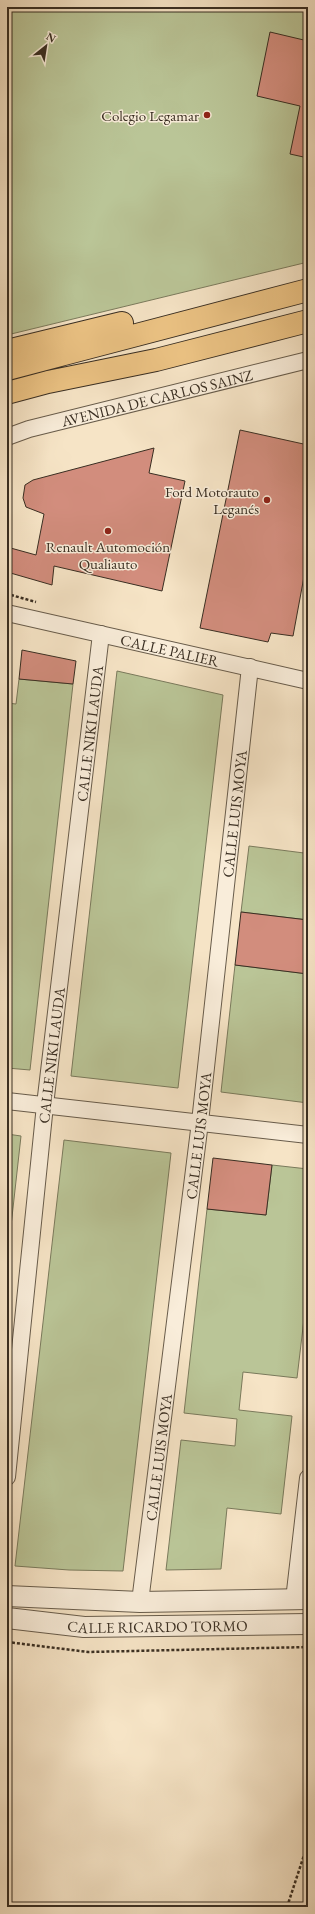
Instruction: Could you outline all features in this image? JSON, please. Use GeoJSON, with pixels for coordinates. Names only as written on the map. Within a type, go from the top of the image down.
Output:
{"type":"FeatureCollection","features":[{"type":"Feature","properties":{"kind":"highway"},"geometry":{"type":"LineString","coordinates":[[7,351],[226,298],[308,289]]}},
{"type":"Feature","properties":{"kind":"highway"},"geometry":{"type":"LineString","coordinates":[[7,369],[308,289]]}},
{"type":"Feature","properties":{"kind":"highway"},"geometry":{"type":"LineString","coordinates":[[7,394],[48,382],[156,360],[308,321]]}},
{"type":"Feature","properties":{"kind":"highway"},"geometry":{"type":"LineString","coordinates":[[7,408],[107,380],[156,360]]}},
{"type":"Feature","properties":{"kind":"street","name":"AVENIDA DE CARLOS SAINZ"},"geometry":{"type":"LineString","coordinates":[[7,437],[29,429],[308,360]]}},
{"type":"Feature","properties":{"kind":"street","name":"CALLE PALIER"},"geometry":{"type":"LineString","coordinates":[[7,606],[32,619]]}},
{"type":"Feature","properties":{"kind":"street","name":"CALLE PALIER"},"geometry":{"type":"LineString","coordinates":[[7,613],[308,681]]}},
{"type":"Feature","properties":{"kind":"street","name":"CALLE NIKI LAUDA"},"geometry":{"type":"LineString","coordinates":[[7,1477],[46,1105],[101,634]]}},
{"type":"Feature","properties":{"kind":"street","name":"CALLE LUIS MOYA"},"geometry":{"type":"LineString","coordinates":[[140,1602],[200,1122],[250,668]]}},
{"type":"Feature","properties":{"kind":"street"},"geometry":{"type":"LineString","coordinates":[[7,1101],[308,1135]]}},
{"type":"Feature","properties":{"kind":"street"},"geometry":{"type":"LineString","coordinates":[[301,1600],[308,1478]]}},
{"type":"Feature","properties":{"kind":"street","name":"CALLE RICARDO TORMO"},"geometry":{"type":"LineString","coordinates":[[7,1596],[140,1602],[301,1600]]}},
{"type":"Feature","properties":{"kind":"street","name":"CALLE RICARDO TORMO"},"geometry":{"type":"LineString","coordinates":[[7,1618],[84,1628],[308,1624]]}},
{"type":"Feature","properties":{"kind":"path"},"geometry":{"type":"LineString","coordinates":[[7,592],[12,595],[36,602]]}},
{"type":"Feature","properties":{"kind":"path"},"geometry":{"type":"LineString","coordinates":[[7,1642],[88,1652],[308,1647]]}},
{"type":"Feature","properties":{"kind":"path"},"geometry":{"type":"LineString","coordinates":[[287,1907],[308,1843]]}},
{"type":"Feature","properties":{"kind":"green space"},"geometry":{"type":"Polygon","coordinates":[[[7,7],[308,7],[308,262],[7,335],[7,7]]]}},
{"type":"Feature","properties":{"kind":"green space"},"geometry":{"type":"Polygon","coordinates":[[[117,671],[223,695],[178,1088],[71,1076],[117,671]]]}},
{"type":"Feature","properties":{"kind":"green space"},"geometry":{"type":"Polygon","coordinates":[[[19,679],[73,684],[30,1070],[7,1068],[7,703],[16,704],[19,679]]]}},
{"type":"Feature","properties":{"kind":"green space"},"geometry":{"type":"Polygon","coordinates":[[[307,828],[308,920],[241,912],[249,846],[304,853],[307,828]]]}},
{"type":"Feature","properties":{"kind":"green space"},"geometry":{"type":"Polygon","coordinates":[[[235,965],[308,974],[308,1103],[221,1092],[235,965]]]}},
{"type":"Feature","properties":{"kind":"green space"},"geometry":{"type":"Polygon","coordinates":[[[7,1134],[21,1136],[7,1262],[7,1134]]]}},
{"type":"Feature","properties":{"kind":"green space"},"geometry":{"type":"Polygon","coordinates":[[[64,1140],[171,1153],[123,1571],[69,1570],[15,1566],[64,1140]]]}},
{"type":"Feature","properties":{"kind":"green space"},"geometry":{"type":"Polygon","coordinates":[[[272,1165],[308,1169],[308,1285],[297,1378],[243,1372],[239,1410],[292,1416],[281,1514],[227,1508],[221,1569],[166,1570],[181,1440],[235,1446],[237,1419],[184,1413],[207,1209],[266,1215],[272,1165]]]}},
{"type":"Feature","properties":{"kind":"building"},"geometry":{"type":"Polygon","coordinates":[[[270,32],[308,41],[308,158],[290,154],[300,106],[257,96],[270,32]]]}},
{"type":"Feature","properties":{"kind":"building","name":"Ford Motorauto Leganés"},"geometry":{"type":"Polygon","coordinates":[[[240,430],[308,445],[308,555],[293,636],[271,633],[268,642],[200,628],[240,430]]]}},
{"type":"Feature","properties":{"kind":"building","name":"Renault Automoción Qualiauto"},"geometry":{"type":"Polygon","coordinates":[[[154,448],[149,473],[185,481],[162,591],[54,566],[52,585],[7,572],[7,547],[36,555],[44,514],[26,507],[23,498],[25,485],[33,480],[154,448]]]}},
{"type":"Feature","properties":{"kind":"building"},"geometry":{"type":"Polygon","coordinates":[[[22,650],[76,661],[73,684],[19,679],[22,650]]]}},
{"type":"Feature","properties":{"kind":"building"},"geometry":{"type":"Polygon","coordinates":[[[241,912],[308,920],[308,974],[235,965],[241,912]]]}},
{"type":"Feature","properties":{"kind":"building"},"geometry":{"type":"Polygon","coordinates":[[[213,1158],[272,1165],[266,1215],[207,1209],[213,1158]]]}},
{"type":"Feature","properties":{"kind":"place","name":"Colegio Legamar"},"geometry":{"type":"Point","coordinates":[207,115]}},
{"type":"Feature","properties":{"kind":"place","name":"Ford Motorauto Leganés"},"geometry":{"type":"Point","coordinates":[267,500]}},
{"type":"Feature","properties":{"kind":"place","name":"Renault Automoción Qualiauto"},"geometry":{"type":"Point","coordinates":[108,531]}}]}
